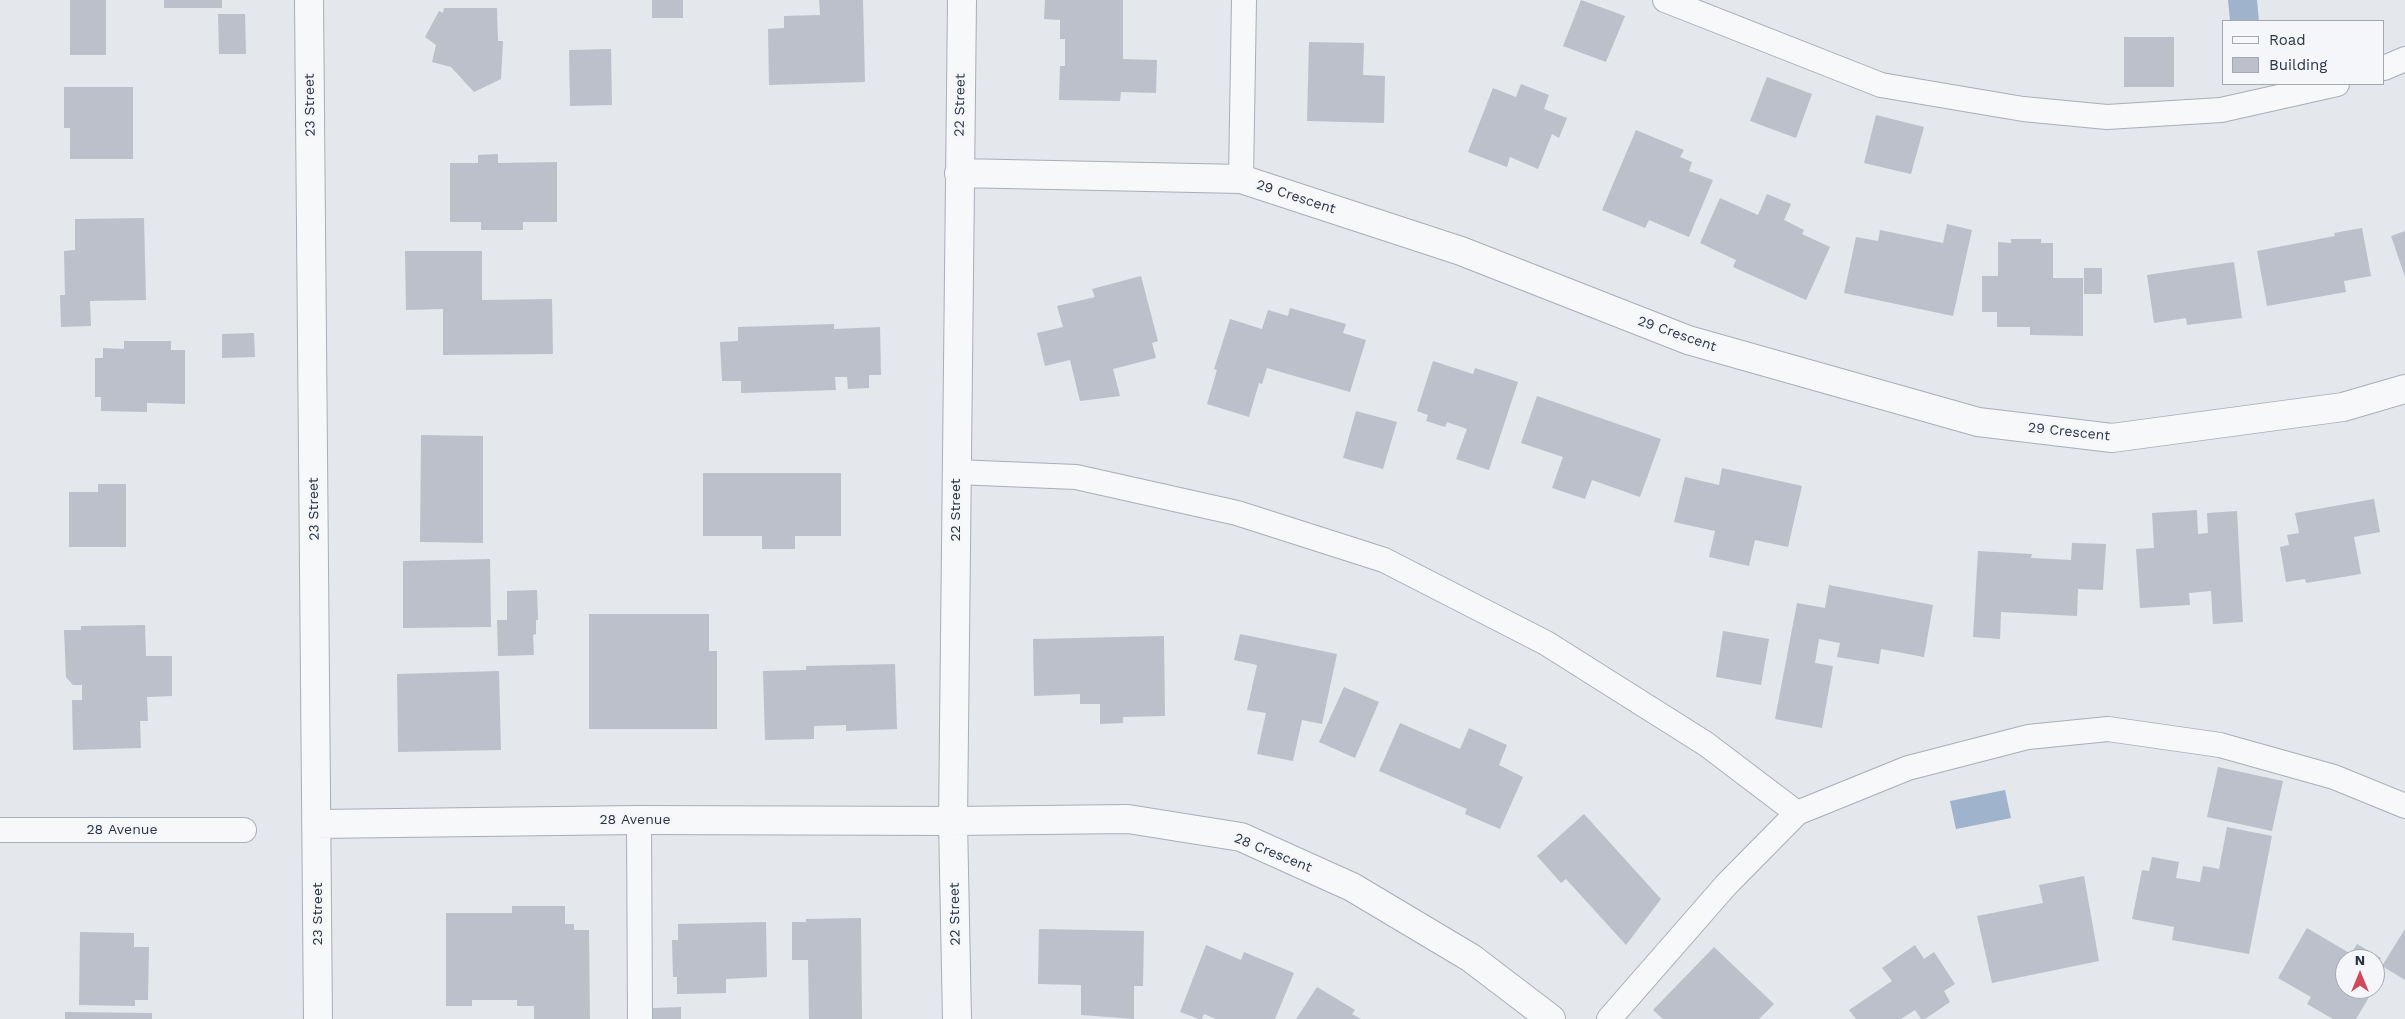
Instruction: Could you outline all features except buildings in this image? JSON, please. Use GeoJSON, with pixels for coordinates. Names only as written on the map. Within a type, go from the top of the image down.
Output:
{"type":"FeatureCollection","features":[{"type":"Feature","properties":{"kind":"street","name":"23 Street"},"geometry":{"type":"LineString","coordinates":[[309,0],[318,1019]]}},
{"type":"Feature","properties":{"kind":"street","name":"22 Street"},"geometry":{"type":"LineString","coordinates":[[957,1019],[953,821],[962,0]]}},
{"type":"Feature","properties":{"kind":"street","name":"29 Crescent"},"geometry":{"type":"LineString","coordinates":[[959,172],[1240,179],[1461,251],[1688,340],[1978,422],[2112,438],[2343,407],[2405,389]]}},
{"type":"Feature","properties":{"kind":"street","name":"28 Crescent"},"geometry":{"type":"LineString","coordinates":[[953,821],[1128,818],[1241,837],[1361,892],[1471,958],[1551,1019]]}},
{"type":"Feature","properties":{"kind":"street","name":"28 Avenue"},"geometry":{"type":"LineString","coordinates":[[317,824],[639,820],[953,821]]}},
{"type":"Feature","properties":{"kind":"lane"},"geometry":{"type":"LineString","coordinates":[[1240,179],[1244,0]]}},
{"type":"Feature","properties":{"kind":"lane"},"geometry":{"type":"LineString","coordinates":[[1665,0],[1881,84],[2023,109],[2107,117],[2221,110],[2333,85]]}},
{"type":"Feature","properties":{"kind":"lane"},"geometry":{"type":"LineString","coordinates":[[2385,68],[2405,59]]}},
{"type":"Feature","properties":{"kind":"lane"},"geometry":{"type":"LineString","coordinates":[[956,472],[1076,477],[1237,513],[1384,560],[1546,643],[1706,744],[1797,813]]}},
{"type":"Feature","properties":{"kind":"lane"},"geometry":{"type":"LineString","coordinates":[[1609,1019],[1726,886],[1797,813],[1908,768],[2028,737],[2108,729],[2220,745],[2334,777],[2405,806]]}},
{"type":"Feature","properties":{"kind":"lane"},"geometry":{"type":"LineString","coordinates":[[639,820],[640,1019]]}},
{"type":"Feature","properties":{"kind":"lane","name":"28 Avenue"},"geometry":{"type":"LineString","coordinates":[[0,830],[244,830]]}},
{"type":"Feature","properties":{"kind":"water"},"geometry":{"type":"Polygon","coordinates":[[[2228,0],[2257,0],[2259,20],[2230,20],[2228,0]]]}},
{"type":"Feature","properties":{"kind":"water"},"geometry":{"type":"Polygon","coordinates":[[[2005,790],[2011,818],[1956,829],[1950,801],[2005,790]]]}}]}
